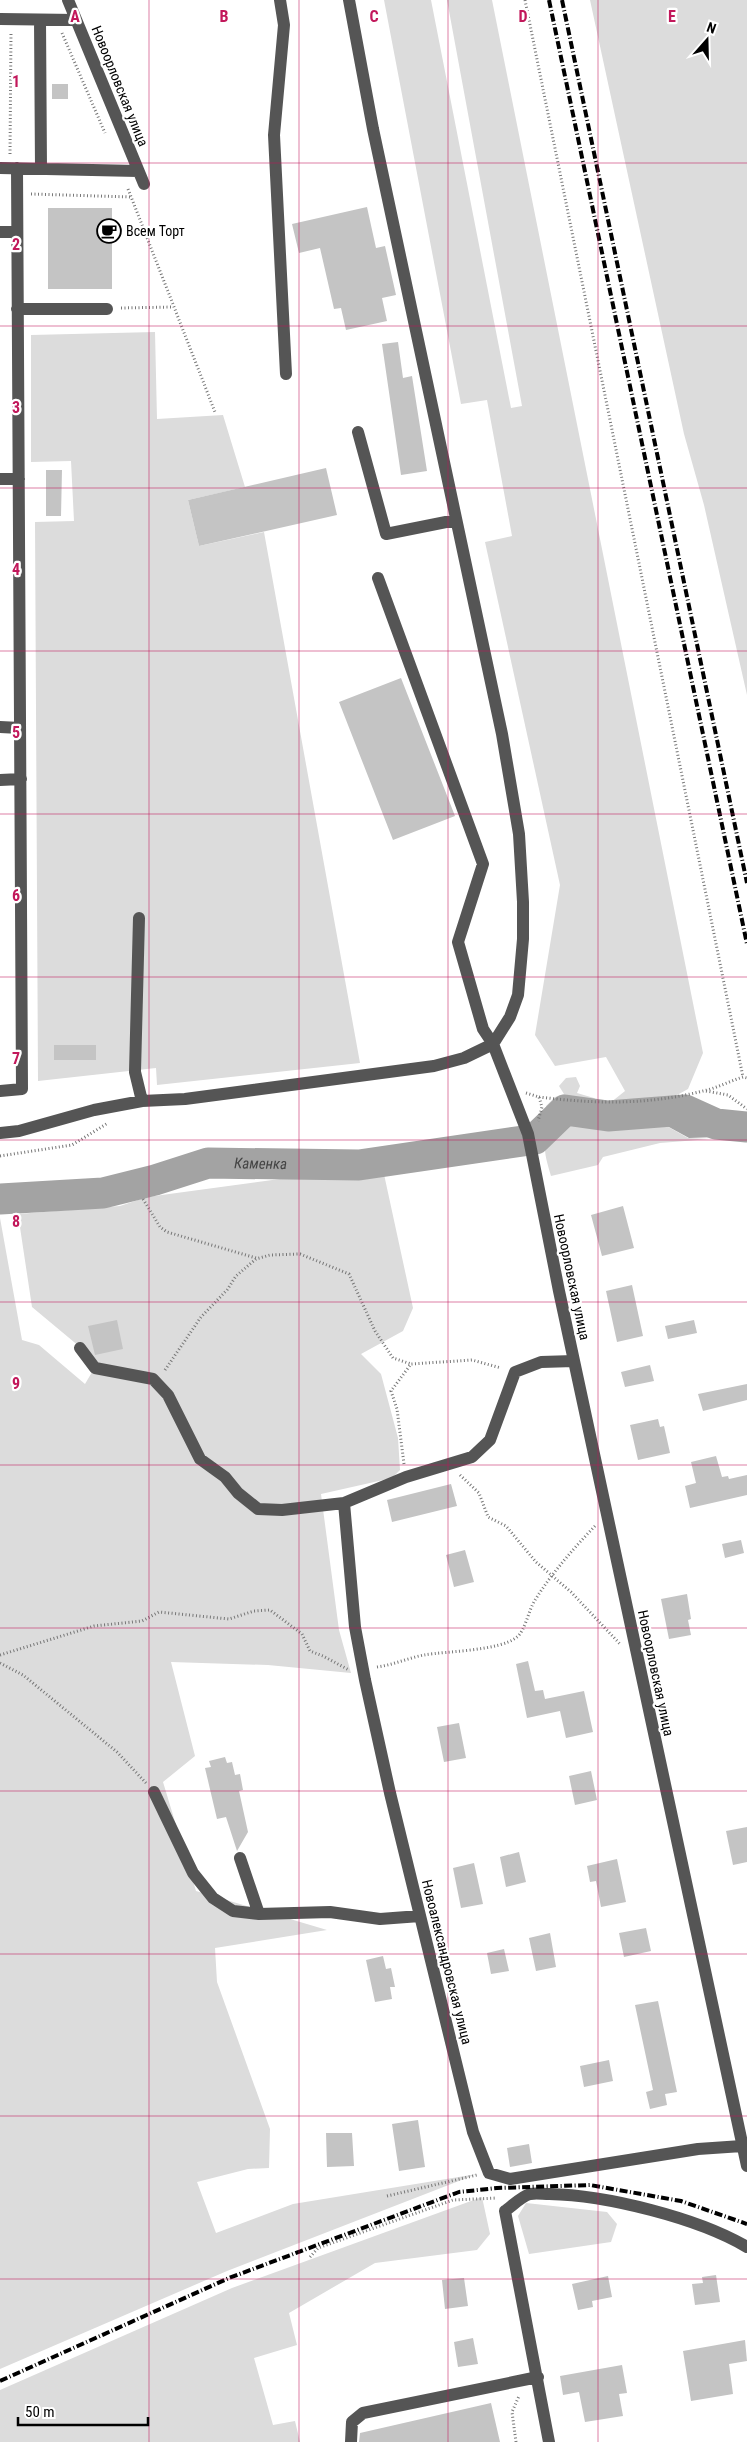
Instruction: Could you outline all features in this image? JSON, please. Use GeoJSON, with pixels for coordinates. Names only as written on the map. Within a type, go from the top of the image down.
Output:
{"type":"FeatureCollection","features":[{"type":"Feature","properties":{"kind":"street","name":"Новоорловская улица"},"geometry":{"type":"LineString","coordinates":[[68,0],[144,184]]}},
{"type":"Feature","properties":{"kind":"street"},"geometry":{"type":"LineString","coordinates":[[280,0],[284,25],[274,135],[286,374]]}},
{"type":"Feature","properties":{"kind":"street"},"geometry":{"type":"LineString","coordinates":[[0,1133],[19,1130],[94,1110],[142,1101],[185,1099],[434,1066],[464,1058],[493,1044],[510,1017],[518,995],[523,902],[520,844],[502,734],[375,138],[349,0]]}},
{"type":"Feature","properties":{"kind":"street"},"geometry":{"type":"LineString","coordinates":[[6,19],[76,20]]}},
{"type":"Feature","properties":{"kind":"street"},"geometry":{"type":"LineString","coordinates":[[40,20],[41,169]]}},
{"type":"Feature","properties":{"kind":"street"},"geometry":{"type":"LineString","coordinates":[[0,168],[138,171]]}},
{"type":"Feature","properties":{"kind":"street"},"geometry":{"type":"LineString","coordinates":[[0,1091],[22,1090],[17,309],[18,168]]}},
{"type":"Feature","properties":{"kind":"street"},"geometry":{"type":"LineString","coordinates":[[0,232],[17,232]]}},
{"type":"Feature","properties":{"kind":"street"},"geometry":{"type":"LineString","coordinates":[[17,309],[107,309]]}},
{"type":"Feature","properties":{"kind":"street"},"geometry":{"type":"LineString","coordinates":[[358,432],[386,534],[456,520]]}},
{"type":"Feature","properties":{"kind":"street"},"geometry":{"type":"LineString","coordinates":[[0,479],[19,479]]}},
{"type":"Feature","properties":{"kind":"street","name":"Новоорловская улица"},"geometry":{"type":"LineString","coordinates":[[378,578],[483,864],[458,942],[483,1029],[493,1044],[522,1114],[747,2166]]}},
{"type":"Feature","properties":{"kind":"street"},"geometry":{"type":"LineString","coordinates":[[0,727],[20,728]]}},
{"type":"Feature","properties":{"kind":"street"},"geometry":{"type":"LineString","coordinates":[[0,780],[21,780]]}},
{"type":"Feature","properties":{"kind":"street"},"geometry":{"type":"LineString","coordinates":[[139,918],[135,1072],[142,1101]]}},
{"type":"Feature","properties":{"kind":"street"},"geometry":{"type":"LineString","coordinates":[[80,1348],[95,1368],[152,1379],[168,1395],[200,1458],[258,1509],[282,1510],[344,1503],[406,1477],[472,1457],[490,1440],[515,1372],[541,1362],[574,1361]]}},
{"type":"Feature","properties":{"kind":"street","name":"Новоалександровская улица"},"geometry":{"type":"LineString","coordinates":[[344,1503],[355,1628],[364,1674],[420,1916],[473,2132],[489,2173]]}},
{"type":"Feature","properties":{"kind":"street"},"geometry":{"type":"LineString","coordinates":[[154,1792],[192,1873],[208,1892],[233,1911],[259,1914],[330,1912],[380,1919],[420,1916]]}},
{"type":"Feature","properties":{"kind":"street"},"geometry":{"type":"LineString","coordinates":[[240,1858],[259,1914]]}},
{"type":"Feature","properties":{"kind":"street"},"geometry":{"type":"LineString","coordinates":[[489,2173],[510,2179],[698,2149],[742,2146]]}},
{"type":"Feature","properties":{"kind":"street"},"geometry":{"type":"LineString","coordinates":[[548,2442],[532,2378],[505,2211],[529,2194],[575,2194],[619,2202],[726,2235],[747,2247]]}},
{"type":"Feature","properties":{"kind":"street"},"geometry":{"type":"LineString","coordinates":[[351,2442],[352,2422],[364,2413],[532,2378]]}},
{"type":"Feature","properties":{"kind":"path"},"geometry":{"type":"LineString","coordinates":[[525,0],[745,1078],[706,1090],[642,1102],[603,1103],[540,1096]]}},
{"type":"Feature","properties":{"kind":"path"},"geometry":{"type":"LineString","coordinates":[[6,19],[10,154]]}},
{"type":"Feature","properties":{"kind":"path"},"geometry":{"type":"LineString","coordinates":[[56,20],[106,136]]}},
{"type":"Feature","properties":{"kind":"path"},"geometry":{"type":"LineString","coordinates":[[121,171],[215,412]]}},
{"type":"Feature","properties":{"kind":"path"},"geometry":{"type":"LineString","coordinates":[[18,194],[131,196]]}},
{"type":"Feature","properties":{"kind":"path"},"geometry":{"type":"LineString","coordinates":[[107,309],[173,307]]}},
{"type":"Feature","properties":{"kind":"path"},"geometry":{"type":"LineString","coordinates":[[706,1090],[728,1096],[747,1108]]}},
{"type":"Feature","properties":{"kind":"path"},"geometry":{"type":"LineString","coordinates":[[0,1156],[72,1145],[111,1121]]}},
{"type":"Feature","properties":{"kind":"path"},"geometry":{"type":"LineString","coordinates":[[143,1199],[160,1227],[166,1232],[256,1259]]}},
{"type":"Feature","properties":{"kind":"path"},"geometry":{"type":"LineString","coordinates":[[152,1379],[166,1369],[201,1317],[227,1290],[236,1276],[256,1259],[270,1255],[300,1254],[349,1274],[375,1331],[393,1358],[411,1364],[472,1360],[515,1372]]}},
{"type":"Feature","properties":{"kind":"path"},"geometry":{"type":"LineString","coordinates":[[406,1477],[397,1408],[391,1391],[411,1364]]}},
{"type":"Feature","properties":{"kind":"path"},"geometry":{"type":"LineString","coordinates":[[442,1466],[456,1471],[479,1493],[488,1517],[506,1526],[525,1550],[571,1592],[620,1644],[636,1648]]}},
{"type":"Feature","properties":{"kind":"path"},"geometry":{"type":"LineString","coordinates":[[0,1655],[94,1626],[142,1621],[159,1612],[229,1619],[254,1611],[270,1610],[302,1634],[310,1651],[364,1674],[422,1656],[502,1644],[516,1638],[522,1632],[527,1614],[552,1576],[607,1514]]}},
{"type":"Feature","properties":{"kind":"path"},"geometry":{"type":"LineString","coordinates":[[0,1663],[23,1675],[117,1752],[154,1792]]}},
{"type":"Feature","properties":{"kind":"path"},"geometry":{"type":"LineString","coordinates":[[387,2196],[489,2173]]}},
{"type":"Feature","properties":{"kind":"path"},"geometry":{"type":"LineString","coordinates":[[310,2257],[318,2248],[453,2200],[500,2198]]}},
{"type":"Feature","properties":{"kind":"path"},"geometry":{"type":"LineString","coordinates":[[516,2442],[512,2412],[532,2378]]}},
{"type":"Feature","properties":{"kind":"shaded area"},"geometry":{"type":"Polygon","coordinates":[[[384,0],[431,0],[511,408],[522,406],[447,0],[492,0],[703,1053],[688,1089],[668,1100],[650,1105],[647,1115],[688,1138],[710,1139],[660,1143],[603,1157],[598,1165],[551,1176],[545,1144],[554,1125],[546,1106],[555,1097],[564,1094],[559,1086],[566,1078],[576,1077],[580,1086],[577,1093],[594,1098],[605,1107],[625,1091],[606,1057],[555,1066],[535,1035],[560,885],[485,542],[512,536],[487,400],[461,404],[384,0]]]}},
{"type":"Feature","properties":{"kind":"shaded area"},"geometry":{"type":"Polygon","coordinates":[[[590,0],[747,0],[747,695],[704,505],[684,434],[590,0]]]}},
{"type":"Feature","properties":{"kind":"shaded area"},"geometry":{"type":"Polygon","coordinates":[[[155,332],[157,419],[223,415],[245,487],[188,500],[199,546],[264,532],[360,1063],[157,1085],[156,1068],[38,1081],[35,522],[74,521],[71,461],[31,462],[31,335],[155,332]]]}},
{"type":"Feature","properties":{"kind":"shaded area"},"geometry":{"type":"Polygon","coordinates":[[[662,1104],[747,1114],[747,1136],[689,1138],[647,1115],[662,1104]]]}},
{"type":"Feature","properties":{"kind":"shaded area"},"geometry":{"type":"Polygon","coordinates":[[[382,1165],[413,1308],[403,1331],[361,1354],[381,1374],[398,1438],[400,1470],[392,1478],[321,1494],[339,1630],[351,1673],[268,1665],[171,1662],[195,1756],[163,1782],[196,1891],[327,1930],[215,1948],[217,1982],[270,2129],[269,2168],[248,2169],[197,2182],[216,2233],[293,2204],[477,2174],[227,2271],[0,2369],[0,1218],[22,1340],[39,1345],[85,1384],[98,1362],[32,1307],[18,1214],[120,1206],[147,1197],[382,1165]]]}},
{"type":"Feature","properties":{"kind":"shaded area"},"geometry":{"type":"Polygon","coordinates":[[[482,2197],[490,2234],[477,2250],[375,2263],[289,2313],[297,2345],[254,2358],[273,2425],[295,2421],[300,2442],[0,2442],[0,2390],[232,2288],[482,2197]]]}},
{"type":"Feature","properties":{"kind":"shaded area"},"geometry":{"type":"Polygon","coordinates":[[[526,2203],[607,2212],[617,2224],[611,2242],[529,2254],[518,2216],[526,2203]]]}},
{"type":"Feature","properties":{"kind":"building"},"geometry":{"type":"Polygon","coordinates":[[[52,84],[68,84],[68,99],[52,99],[52,84]]]}},
{"type":"Feature","properties":{"kind":"building"},"geometry":{"type":"Polygon","coordinates":[[[367,207],[376,248],[385,246],[396,295],[382,298],[387,321],[346,330],[341,308],[334,309],[320,248],[299,253],[292,224],[367,207]]]}},
{"type":"Feature","properties":{"kind":"building"},"geometry":{"type":"Polygon","coordinates":[[[48,208],[112,208],[112,289],[48,289],[48,208]]]}},
{"type":"Feature","properties":{"kind":"building"},"geometry":{"type":"Polygon","coordinates":[[[398,342],[403,378],[412,376],[427,471],[401,475],[382,344],[398,342]]]}},
{"type":"Feature","properties":{"kind":"building"},"geometry":{"type":"Polygon","coordinates":[[[326,468],[337,515],[199,546],[188,500],[326,468]]]}},
{"type":"Feature","properties":{"kind":"building"},"geometry":{"type":"Polygon","coordinates":[[[46,470],[62,470],[61,516],[46,516],[46,470]]]}},
{"type":"Feature","properties":{"kind":"building"},"geometry":{"type":"Polygon","coordinates":[[[401,678],[455,816],[393,840],[339,702],[401,678]]]}},
{"type":"Feature","properties":{"kind":"building"},"geometry":{"type":"Polygon","coordinates":[[[54,1045],[96,1045],[96,1060],[54,1060],[54,1045]]]}},
{"type":"Feature","properties":{"kind":"building"},"geometry":{"type":"Polygon","coordinates":[[[623,1206],[634,1248],[602,1256],[591,1215],[623,1206]]]}},
{"type":"Feature","properties":{"kind":"building"},"geometry":{"type":"Polygon","coordinates":[[[632,1285],[643,1336],[617,1342],[606,1291],[632,1285]]]}},
{"type":"Feature","properties":{"kind":"building"},"geometry":{"type":"Polygon","coordinates":[[[117,1320],[123,1349],[95,1355],[88,1326],[117,1320]]]}},
{"type":"Feature","properties":{"kind":"building"},"geometry":{"type":"Polygon","coordinates":[[[694,1320],[697,1333],[668,1339],[665,1326],[694,1320]]]}},
{"type":"Feature","properties":{"kind":"building"},"geometry":{"type":"Polygon","coordinates":[[[650,1365],[654,1381],[625,1387],[621,1372],[650,1365]]]}},
{"type":"Feature","properties":{"kind":"building"},"geometry":{"type":"Polygon","coordinates":[[[747,1384],[747,1400],[703,1411],[698,1394],[747,1384]]]}},
{"type":"Feature","properties":{"kind":"building"},"geometry":{"type":"Polygon","coordinates":[[[658,1419],[660,1427],[664,1426],[670,1453],[638,1460],[630,1425],[658,1419]]]}},
{"type":"Feature","properties":{"kind":"building"},"geometry":{"type":"Polygon","coordinates":[[[716,1456],[722,1477],[728,1476],[729,1479],[747,1475],[747,1495],[690,1508],[685,1486],[696,1483],[691,1462],[716,1456]]]}},
{"type":"Feature","properties":{"kind":"building"},"geometry":{"type":"Polygon","coordinates":[[[451,1484],[457,1506],[392,1522],[387,1500],[451,1484]]]}},
{"type":"Feature","properties":{"kind":"building"},"geometry":{"type":"Polygon","coordinates":[[[741,1540],[744,1553],[725,1558],[722,1544],[741,1540]]]}},
{"type":"Feature","properties":{"kind":"building"},"geometry":{"type":"Polygon","coordinates":[[[465,1550],[474,1582],[454,1587],[446,1555],[465,1550]]]}},
{"type":"Feature","properties":{"kind":"building"},"geometry":{"type":"Polygon","coordinates":[[[687,1594],[691,1619],[688,1620],[691,1635],[669,1639],[661,1599],[687,1594]]]}},
{"type":"Feature","properties":{"kind":"building"},"geometry":{"type":"Polygon","coordinates":[[[528,1661],[535,1691],[543,1690],[545,1699],[584,1691],[593,1732],[566,1738],[560,1711],[527,1718],[516,1664],[528,1661]]]}},
{"type":"Feature","properties":{"kind":"building"},"geometry":{"type":"Polygon","coordinates":[[[459,1723],[466,1758],[444,1762],[437,1727],[459,1723]]]}},
{"type":"Feature","properties":{"kind":"building"},"geometry":{"type":"Polygon","coordinates":[[[225,1757],[227,1763],[232,1762],[235,1775],[240,1774],[243,1790],[239,1791],[248,1832],[237,1851],[226,1817],[217,1819],[205,1768],[211,1767],[209,1761],[225,1757]]]}},
{"type":"Feature","properties":{"kind":"building"},"geometry":{"type":"Polygon","coordinates":[[[591,1771],[597,1800],[575,1805],[569,1776],[591,1771]]]}},
{"type":"Feature","properties":{"kind":"building"},"geometry":{"type":"Polygon","coordinates":[[[747,1827],[747,1862],[733,1865],[726,1831],[747,1827]]]}},
{"type":"Feature","properties":{"kind":"building"},"geometry":{"type":"Polygon","coordinates":[[[519,1852],[526,1882],[506,1887],[500,1857],[519,1852]]]}},
{"type":"Feature","properties":{"kind":"building"},"geometry":{"type":"Polygon","coordinates":[[[617,1859],[626,1902],[601,1907],[596,1881],[590,1882],[587,1866],[617,1859]]]}},
{"type":"Feature","properties":{"kind":"building"},"geometry":{"type":"Polygon","coordinates":[[[474,1863],[483,1904],[461,1908],[453,1868],[474,1863]]]}},
{"type":"Feature","properties":{"kind":"building"},"geometry":{"type":"Polygon","coordinates":[[[646,1928],[651,1951],[624,1957],[619,1933],[646,1928]]]}},
{"type":"Feature","properties":{"kind":"building"},"geometry":{"type":"Polygon","coordinates":[[[550,1933],[556,1967],[536,1971],[529,1938],[550,1933]]]}},
{"type":"Feature","properties":{"kind":"building"},"geometry":{"type":"Polygon","coordinates":[[[504,1949],[509,1971],[491,1974],[487,1953],[504,1949]]]}},
{"type":"Feature","properties":{"kind":"building"},"geometry":{"type":"Polygon","coordinates":[[[383,1956],[386,1969],[391,1968],[395,1987],[390,1987],[392,1999],[375,2002],[366,1960],[383,1956]]]}},
{"type":"Feature","properties":{"kind":"building"},"geometry":{"type":"Polygon","coordinates":[[[658,2001],[677,2092],[665,2094],[667,2105],[650,2109],[646,2092],[653,2090],[635,2005],[658,2001]]]}},
{"type":"Feature","properties":{"kind":"building"},"geometry":{"type":"Polygon","coordinates":[[[609,2060],[613,2081],[584,2087],[580,2066],[609,2060]]]}},
{"type":"Feature","properties":{"kind":"building"},"geometry":{"type":"Polygon","coordinates":[[[418,2120],[425,2167],[399,2171],[392,2124],[418,2120]]]}},
{"type":"Feature","properties":{"kind":"building"},"geometry":{"type":"Polygon","coordinates":[[[326,2133],[352,2133],[354,2166],[327,2167],[326,2133]]]}},
{"type":"Feature","properties":{"kind":"building"},"geometry":{"type":"Polygon","coordinates":[[[529,2144],[532,2163],[510,2167],[507,2148],[529,2144]]]}},
{"type":"Feature","properties":{"kind":"building"},"geometry":{"type":"Polygon","coordinates":[[[716,2275],[720,2302],[695,2305],[692,2284],[703,2283],[702,2277],[716,2275]]]}},
{"type":"Feature","properties":{"kind":"building"},"geometry":{"type":"Polygon","coordinates":[[[608,2276],[612,2297],[592,2301],[593,2307],[578,2310],[572,2284],[608,2276]]]}},
{"type":"Feature","properties":{"kind":"building"},"geometry":{"type":"Polygon","coordinates":[[[464,2278],[468,2306],[445,2309],[442,2280],[464,2278]]]}},
{"type":"Feature","properties":{"kind":"building"},"geometry":{"type":"Polygon","coordinates":[[[473,2338],[478,2364],[458,2367],[454,2342],[473,2338]]]}},
{"type":"Feature","properties":{"kind":"building"},"geometry":{"type":"Polygon","coordinates":[[[745,2340],[747,2361],[729,2364],[733,2394],[691,2401],[683,2351],[745,2340]]]}},
{"type":"Feature","properties":{"kind":"building"},"geometry":{"type":"Polygon","coordinates":[[[622,2365],[627,2393],[619,2394],[623,2416],[585,2422],[579,2392],[563,2395],[560,2376],[622,2365]]]}},
{"type":"Feature","properties":{"kind":"building"},"geometry":{"type":"Polygon","coordinates":[[[491,2403],[500,2442],[359,2442],[360,2433],[491,2403]]]}},
{"type":"Feature","properties":{"kind":"waterway","name":"Каменка"},"geometry":{"type":"LineString","coordinates":[[535,1139],[565,1110],[608,1116],[685,1110],[716,1124],[747,1127]]}},
{"type":"Feature","properties":{"kind":"waterway","name":"Каменка"},"geometry":{"type":"LineString","coordinates":[[0,1199],[103,1193],[155,1180],[208,1163],[359,1165],[523,1141]]}},
{"type":"Feature","properties":{"kind":"railway"},"geometry":{"type":"LineString","coordinates":[[549,0],[747,944]]}},
{"type":"Feature","properties":{"kind":"railway"},"geometry":{"type":"LineString","coordinates":[[562,0],[747,883]]}},
{"type":"Feature","properties":{"kind":"railway"},"geometry":{"type":"LineString","coordinates":[[0,2381],[229,2278],[459,2192],[497,2188],[590,2185],[681,2201],[747,2224]]}},
{"type":"Feature","properties":{"kind":"place","name":"Всем Торт"},"geometry":{"type":"Point","coordinates":[109,231]}}]}
